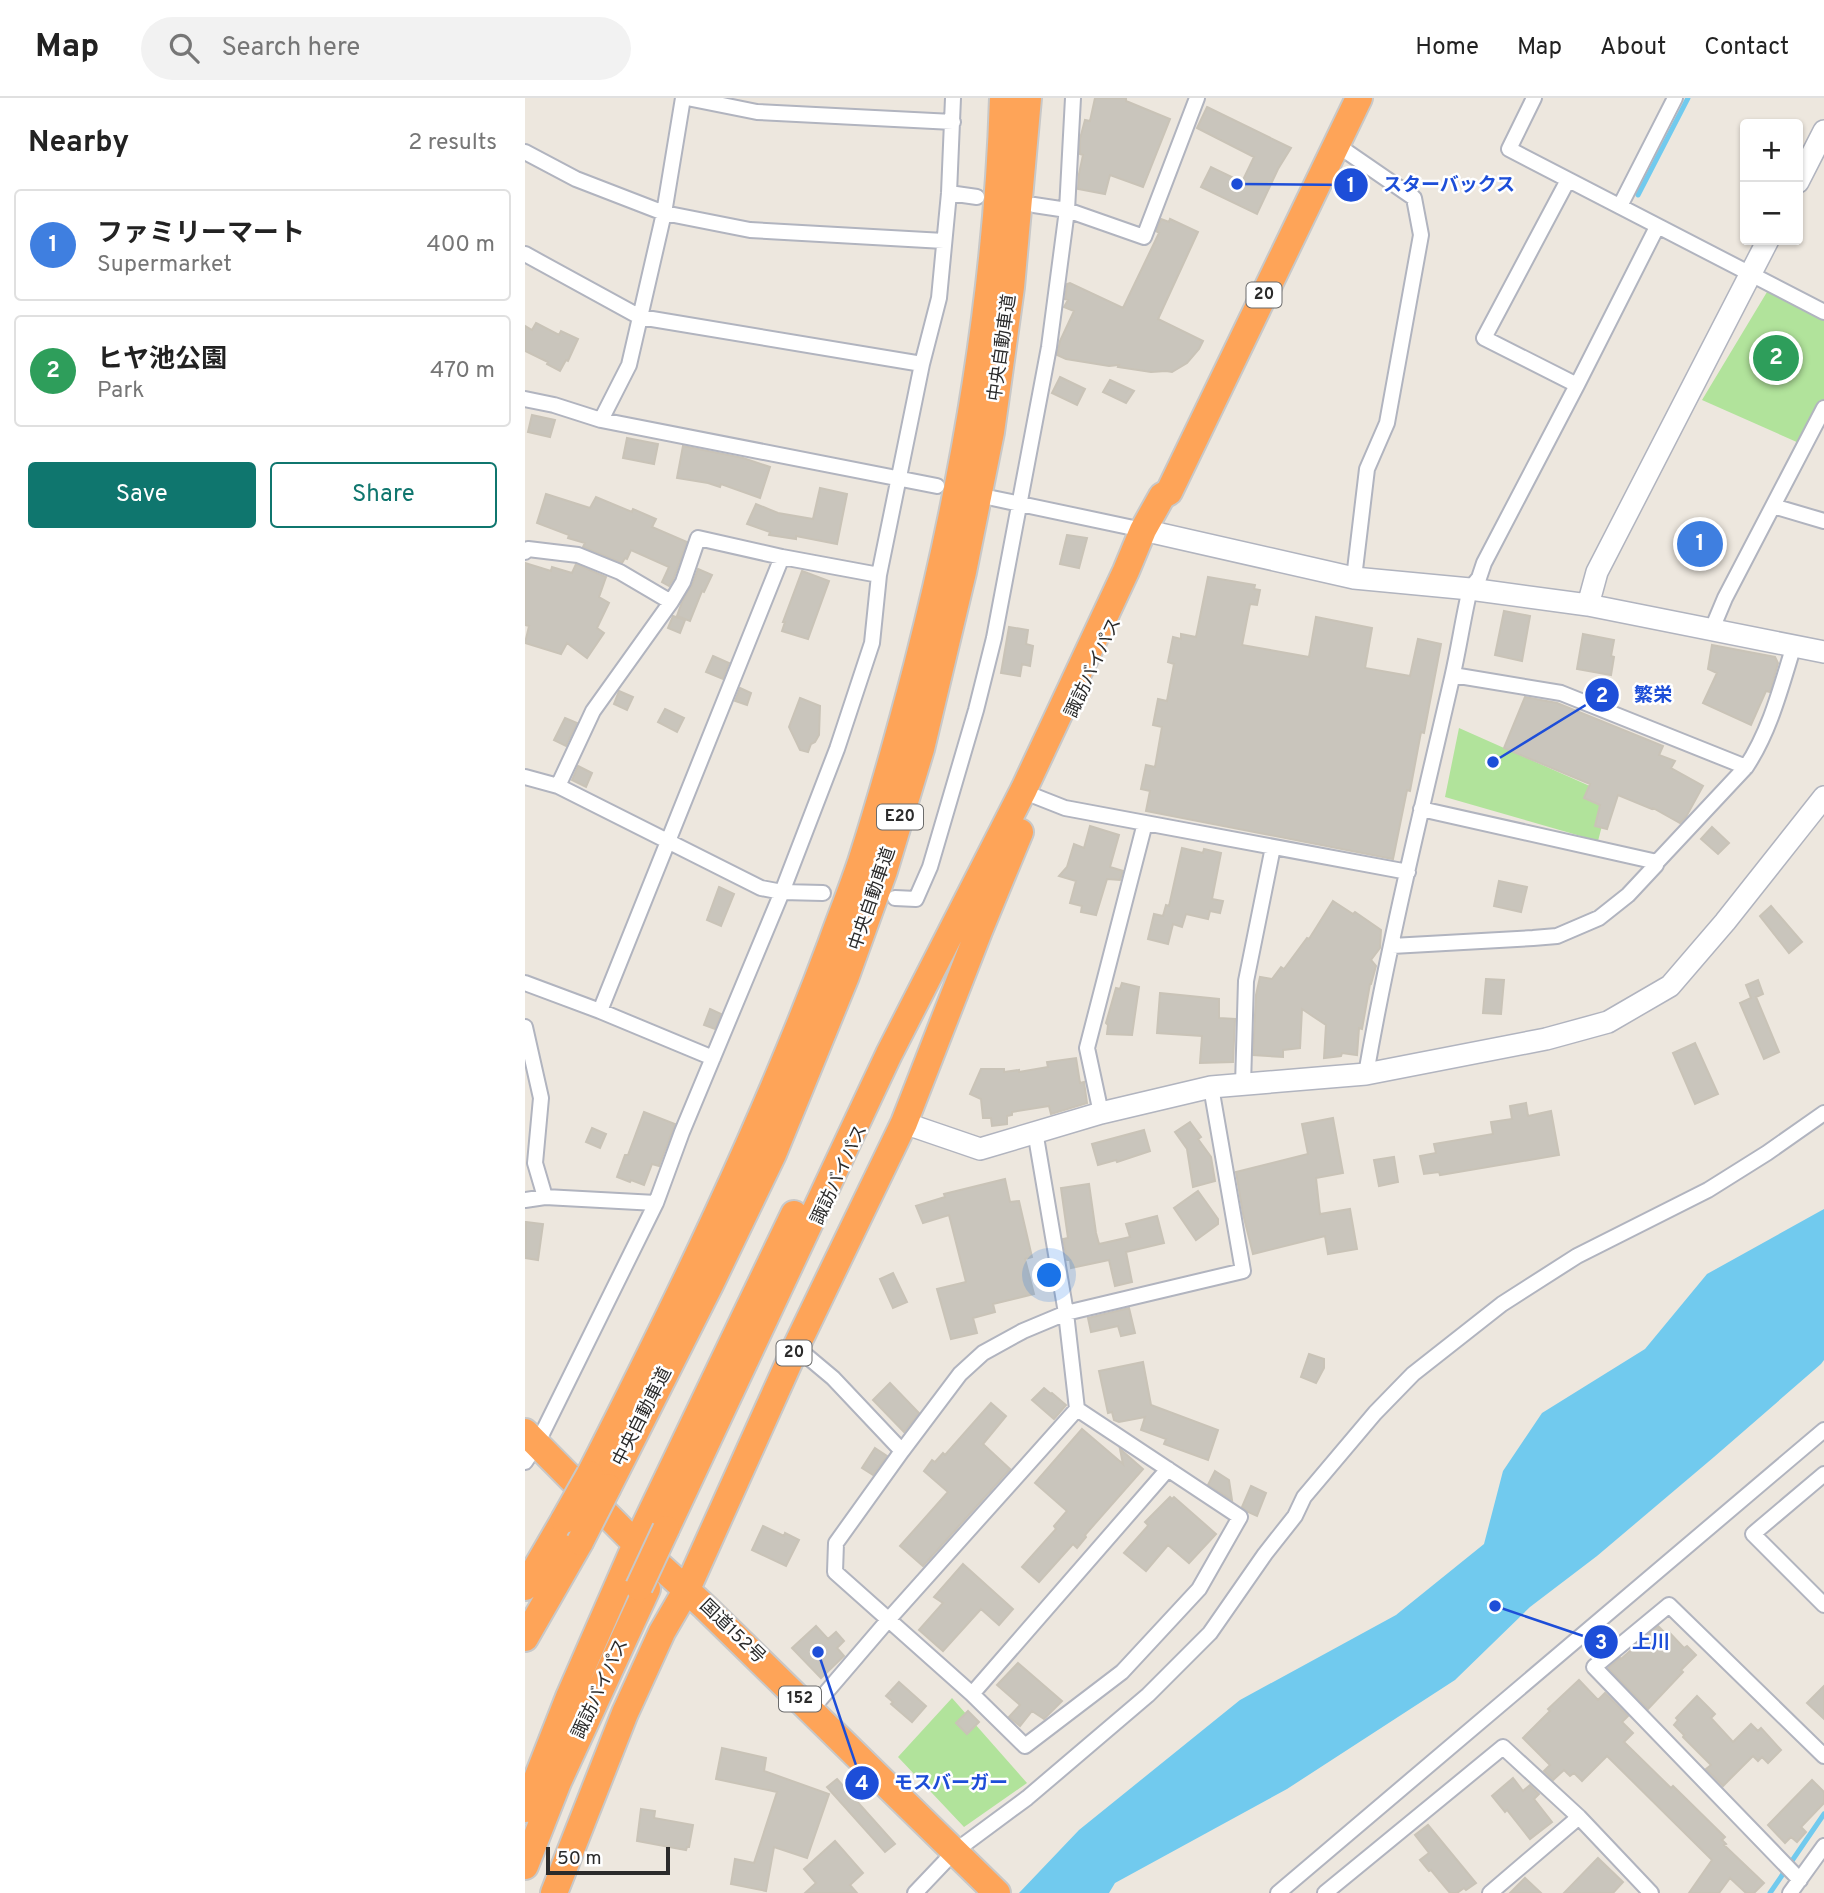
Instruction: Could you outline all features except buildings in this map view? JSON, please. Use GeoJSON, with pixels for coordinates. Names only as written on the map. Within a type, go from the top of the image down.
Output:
{"type":"FeatureCollection","features":[{"type":"Feature","properties":{"kind":"highway","name":"中央自動車道"},"geometry":{"type":"LineString","coordinates":[[525,1638],[579,1542],[599,1481],[790,1051],[861,863],[898,740],[934,599],[967,443],[990,278],[999,189],[1002,98]]}},
{"type":"Feature","properties":{"kind":"highway","name":"中央自動車道"},"geometry":{"type":"LineString","coordinates":[[525,1587],[564,1520],[599,1481],[710,1285],[773,1154],[846,976],[884,871],[921,749],[963,572],[992,432],[1011,287],[1028,98]]}},
{"type":"Feature","properties":{"kind":"highway","name":"諏訪バイパス"},"geometry":{"type":"LineString","coordinates":[[669,1532],[894,1058],[1028,803],[1097,664],[1162,496],[1169,492],[1359,98]]}},
{"type":"Feature","properties":{"kind":"highway","name":"諏訪バイパス"},"geometry":{"type":"LineString","coordinates":[[525,1866],[558,1782],[643,1588],[888,1054],[992,851],[1126,571],[1149,532]]}},
{"type":"Feature","properties":{"kind":"highway","name":"20"},"geometry":{"type":"LineString","coordinates":[[554,1893],[625,1713],[662,1632],[687,1589],[796,1347],[904,1123],[1027,817],[1028,803]]}},
{"type":"Feature","properties":{"kind":"highway","name":"20"},"geometry":{"type":"LineString","coordinates":[[525,1809],[569,1697],[636,1544],[880,1034],[984,857],[992,851]]}},
{"type":"Feature","properties":{"kind":"highway","name":"国道152号"},"geometry":{"type":"LineString","coordinates":[[529,1446],[687,1589],[997,1893]]}},
{"type":"Feature","properties":{"kind":"highway","name":"諏訪バイパス"},"geometry":{"type":"LineString","coordinates":[[525,1842],[577,1717],[643,1588]]}},
{"type":"Feature","properties":{"kind":"street"},"geometry":{"type":"LineString","coordinates":[[601,420],[629,365],[664,213],[685,98],[757,112],[953,122]]}},
{"type":"Feature","properties":{"kind":"street"},"geometry":{"type":"LineString","coordinates":[[529,1446],[656,1203],[682,1132],[782,892],[837,748],[872,643],[879,575],[922,364],[939,298],[949,193],[953,98]]}},
{"type":"Feature","properties":{"kind":"street"},"geometry":{"type":"LineString","coordinates":[[895,898],[916,899],[930,867],[994,638],[1049,347],[1067,210],[1073,98]]}},
{"type":"Feature","properties":{"kind":"street"},"geometry":{"type":"LineString","coordinates":[[1034,205],[1067,210],[1144,237],[1197,98]]}},
{"type":"Feature","properties":{"kind":"street"},"geometry":{"type":"LineString","coordinates":[[1534,98],[1509,149],[1824,312]]}},
{"type":"Feature","properties":{"kind":"street"},"geometry":{"type":"LineString","coordinates":[[1620,206],[1675,98]]}},
{"type":"Feature","properties":{"kind":"street"},"geometry":{"type":"LineString","coordinates":[[1803,172],[1824,131]]}},
{"type":"Feature","properties":{"kind":"street"},"geometry":{"type":"LineString","coordinates":[[1337,145],[1414,198],[1421,235],[1387,423],[1367,469],[1354,578]]}},
{"type":"Feature","properties":{"kind":"street"},"geometry":{"type":"LineString","coordinates":[[525,152],[576,179],[664,213],[750,230],[944,241]]}},
{"type":"Feature","properties":{"kind":"street"},"geometry":{"type":"LineString","coordinates":[[1568,180],[1484,338],[1577,385]]}},
{"type":"Feature","properties":{"kind":"street"},"geometry":{"type":"LineString","coordinates":[[949,193],[977,197]]}},
{"type":"Feature","properties":{"kind":"street"},"geometry":{"type":"LineString","coordinates":[[1366,1074],[1470,589],[1479,578],[1484,563],[1657,227]]}},
{"type":"Feature","properties":{"kind":"street"},"geometry":{"type":"LineString","coordinates":[[1588,605],[1597,572],[1765,245]]}},
{"type":"Feature","properties":{"kind":"street"},"geometry":{"type":"LineString","coordinates":[[525,254],[641,317],[922,364]]}},
{"type":"Feature","properties":{"kind":"street"},"geometry":{"type":"LineString","coordinates":[[525,399],[601,420],[937,486]]}},
{"type":"Feature","properties":{"kind":"street"},"geometry":{"type":"LineString","coordinates":[[1712,629],[1725,597],[1824,408]]}},
{"type":"Feature","properties":{"kind":"street"},"geometry":{"type":"LineString","coordinates":[[992,498],[1354,578],[1470,589],[1588,605],[1824,652]]}},
{"type":"Feature","properties":{"kind":"street"},"geometry":{"type":"LineString","coordinates":[[1773,506],[1824,522]]}},
{"type":"Feature","properties":{"kind":"street"},"geometry":{"type":"LineString","coordinates":[[558,786],[593,711],[683,582],[698,538],[879,575]]}},
{"type":"Feature","properties":{"kind":"street"},"geometry":{"type":"LineString","coordinates":[[525,552],[529,549],[578,555],[619,572],[670,602]]}},
{"type":"Feature","properties":{"kind":"street"},"geometry":{"type":"LineString","coordinates":[[600,1011],[782,557]]}},
{"type":"Feature","properties":{"kind":"street"},"geometry":{"type":"LineString","coordinates":[[1392,946],[1557,936],[1599,918],[1628,895],[1746,767],[1756,751],[1777,701],[1794,645]]}},
{"type":"Feature","properties":{"kind":"street"},"geometry":{"type":"LineString","coordinates":[[1453,675],[1561,693],[1746,767]]}},
{"type":"Feature","properties":{"kind":"street"},"geometry":{"type":"LineString","coordinates":[[525,777],[558,786],[761,888],[782,892],[823,893]]}},
{"type":"Feature","properties":{"kind":"street"},"geometry":{"type":"LineString","coordinates":[[904,1123],[980,1149],[1101,1113],[1211,1087],[1366,1074],[1546,1039],[1608,1022],[1670,986],[1725,922],[1824,797]]}},
{"type":"Feature","properties":{"kind":"street"},"geometry":{"type":"LineString","coordinates":[[1028,803],[1408,872]]}},
{"type":"Feature","properties":{"kind":"street"},"geometry":{"type":"LineString","coordinates":[[1421,810],[1657,862]]}},
{"type":"Feature","properties":{"kind":"street"},"geometry":{"type":"LineString","coordinates":[[1101,1113],[1087,1048],[1145,823]]}},
{"type":"Feature","properties":{"kind":"street"},"geometry":{"type":"LineString","coordinates":[[1243,1085],[1246,981],[1273,847]]}},
{"type":"Feature","properties":{"kind":"street"},"geometry":{"type":"LineString","coordinates":[[525,983],[713,1058]]}},
{"type":"Feature","properties":{"kind":"street"},"geometry":{"type":"LineString","coordinates":[[525,1027],[541,1098],[535,1163],[545,1197]]}},
{"type":"Feature","properties":{"kind":"street"},"geometry":{"type":"LineString","coordinates":[[1077,1409],[1240,1517],[1199,1588],[1122,1672],[1025,1746],[972,1694],[835,1572],[836,1543],[960,1374],[983,1353],[1066,1314],[1243,1271],[1211,1087]]}},
{"type":"Feature","properties":{"kind":"street"},"geometry":{"type":"LineString","coordinates":[[915,1893],[1148,1695],[1210,1633],[1295,1516],[1304,1497],[1375,1413],[1413,1374],[1502,1304],[1577,1256],[1708,1191],[1824,1113]]}},
{"type":"Feature","properties":{"kind":"street"},"geometry":{"type":"LineString","coordinates":[[1767,1153],[1786,1147],[1824,1122]]}},
{"type":"Feature","properties":{"kind":"street"},"geometry":{"type":"LineString","coordinates":[[811,1710],[1077,1409],[1066,1314],[1035,1131]]}},
{"type":"Feature","properties":{"kind":"street"},"geometry":{"type":"LineString","coordinates":[[525,1200],[545,1197],[656,1203]]}},
{"type":"Feature","properties":{"kind":"street"},"geometry":{"type":"LineString","coordinates":[[796,1347],[833,1378],[902,1451]]}},
{"type":"Feature","properties":{"kind":"street"},"geometry":{"type":"LineString","coordinates":[[1278,1893],[1824,1430]]}},
{"type":"Feature","properties":{"kind":"street"},"geometry":{"type":"LineString","coordinates":[[972,1694],[1168,1469]]}},
{"type":"Feature","properties":{"kind":"street"},"geometry":{"type":"LineString","coordinates":[[1824,1474],[1753,1534],[1824,1605]]}},
{"type":"Feature","properties":{"kind":"street"},"geometry":{"type":"LineString","coordinates":[[1800,1880],[1594,1667],[1669,1605],[1824,1756]]}},
{"type":"Feature","properties":{"kind":"street"},"geometry":{"type":"LineString","coordinates":[[1325,1893],[1503,1747],[1579,1817],[1651,1893]]}},
{"type":"Feature","properties":{"kind":"street"},"geometry":{"type":"LineString","coordinates":[[1490,1893],[1579,1817]]}},
{"type":"Feature","properties":{"kind":"street"},"geometry":{"type":"LineString","coordinates":[[1790,1893],[1824,1846]]}},
{"type":"Feature","properties":{"kind":"green space"},"geometry":{"type":"Polygon","coordinates":[[[1770,287],[1824,316],[1824,402],[1799,443],[1702,400],[1770,287]]]}},
{"type":"Feature","properties":{"kind":"green space"},"geometry":{"type":"Polygon","coordinates":[[[1459,728],[1610,795],[1598,841],[1445,797],[1459,728]]]}},
{"type":"Feature","properties":{"kind":"green space"},"geometry":{"type":"Polygon","coordinates":[[[952,1698],[1027,1783],[964,1827],[898,1757],[952,1698]]]}},
{"type":"Feature","properties":{"kind":"water"},"geometry":{"type":"Polygon","coordinates":[[[1824,1209],[1824,1360],[1821,1364],[1597,1556],[1530,1607],[1455,1680],[1287,1789],[1115,1883],[1109,1893],[1019,1893],[1079,1830],[1240,1700],[1396,1615],[1484,1544],[1503,1471],[1542,1413],[1645,1349],[1707,1274],[1824,1209]]]}},
{"type":"Feature","properties":{"kind":"waterway"},"geometry":{"type":"LineString","coordinates":[[1638,195],[1688,98]]}},
{"type":"Feature","properties":{"kind":"waterway"},"geometry":{"type":"LineString","coordinates":[[1770,1893],[1824,1814]]}},
{"type":"Feature","properties":{"kind":"place","name":"スターバックス"},"geometry":{"type":"Point","coordinates":[1237,184]}},
{"type":"Feature","properties":{"kind":"place","name":"ヒヤ池公園"},"geometry":{"type":"Point","coordinates":[1776,358]}},
{"type":"Feature","properties":{"kind":"place","name":"ファミリーマート"},"geometry":{"type":"Point","coordinates":[1700,544]}},
{"type":"Feature","properties":{"kind":"place","name":"繁栄"},"geometry":{"type":"Point","coordinates":[1493,762]}},
{"type":"Feature","properties":{"kind":"place","name":"上川"},"geometry":{"type":"Point","coordinates":[1495,1606]}},
{"type":"Feature","properties":{"kind":"place","name":"モスバーガー"},"geometry":{"type":"Point","coordinates":[818,1652]}}]}
